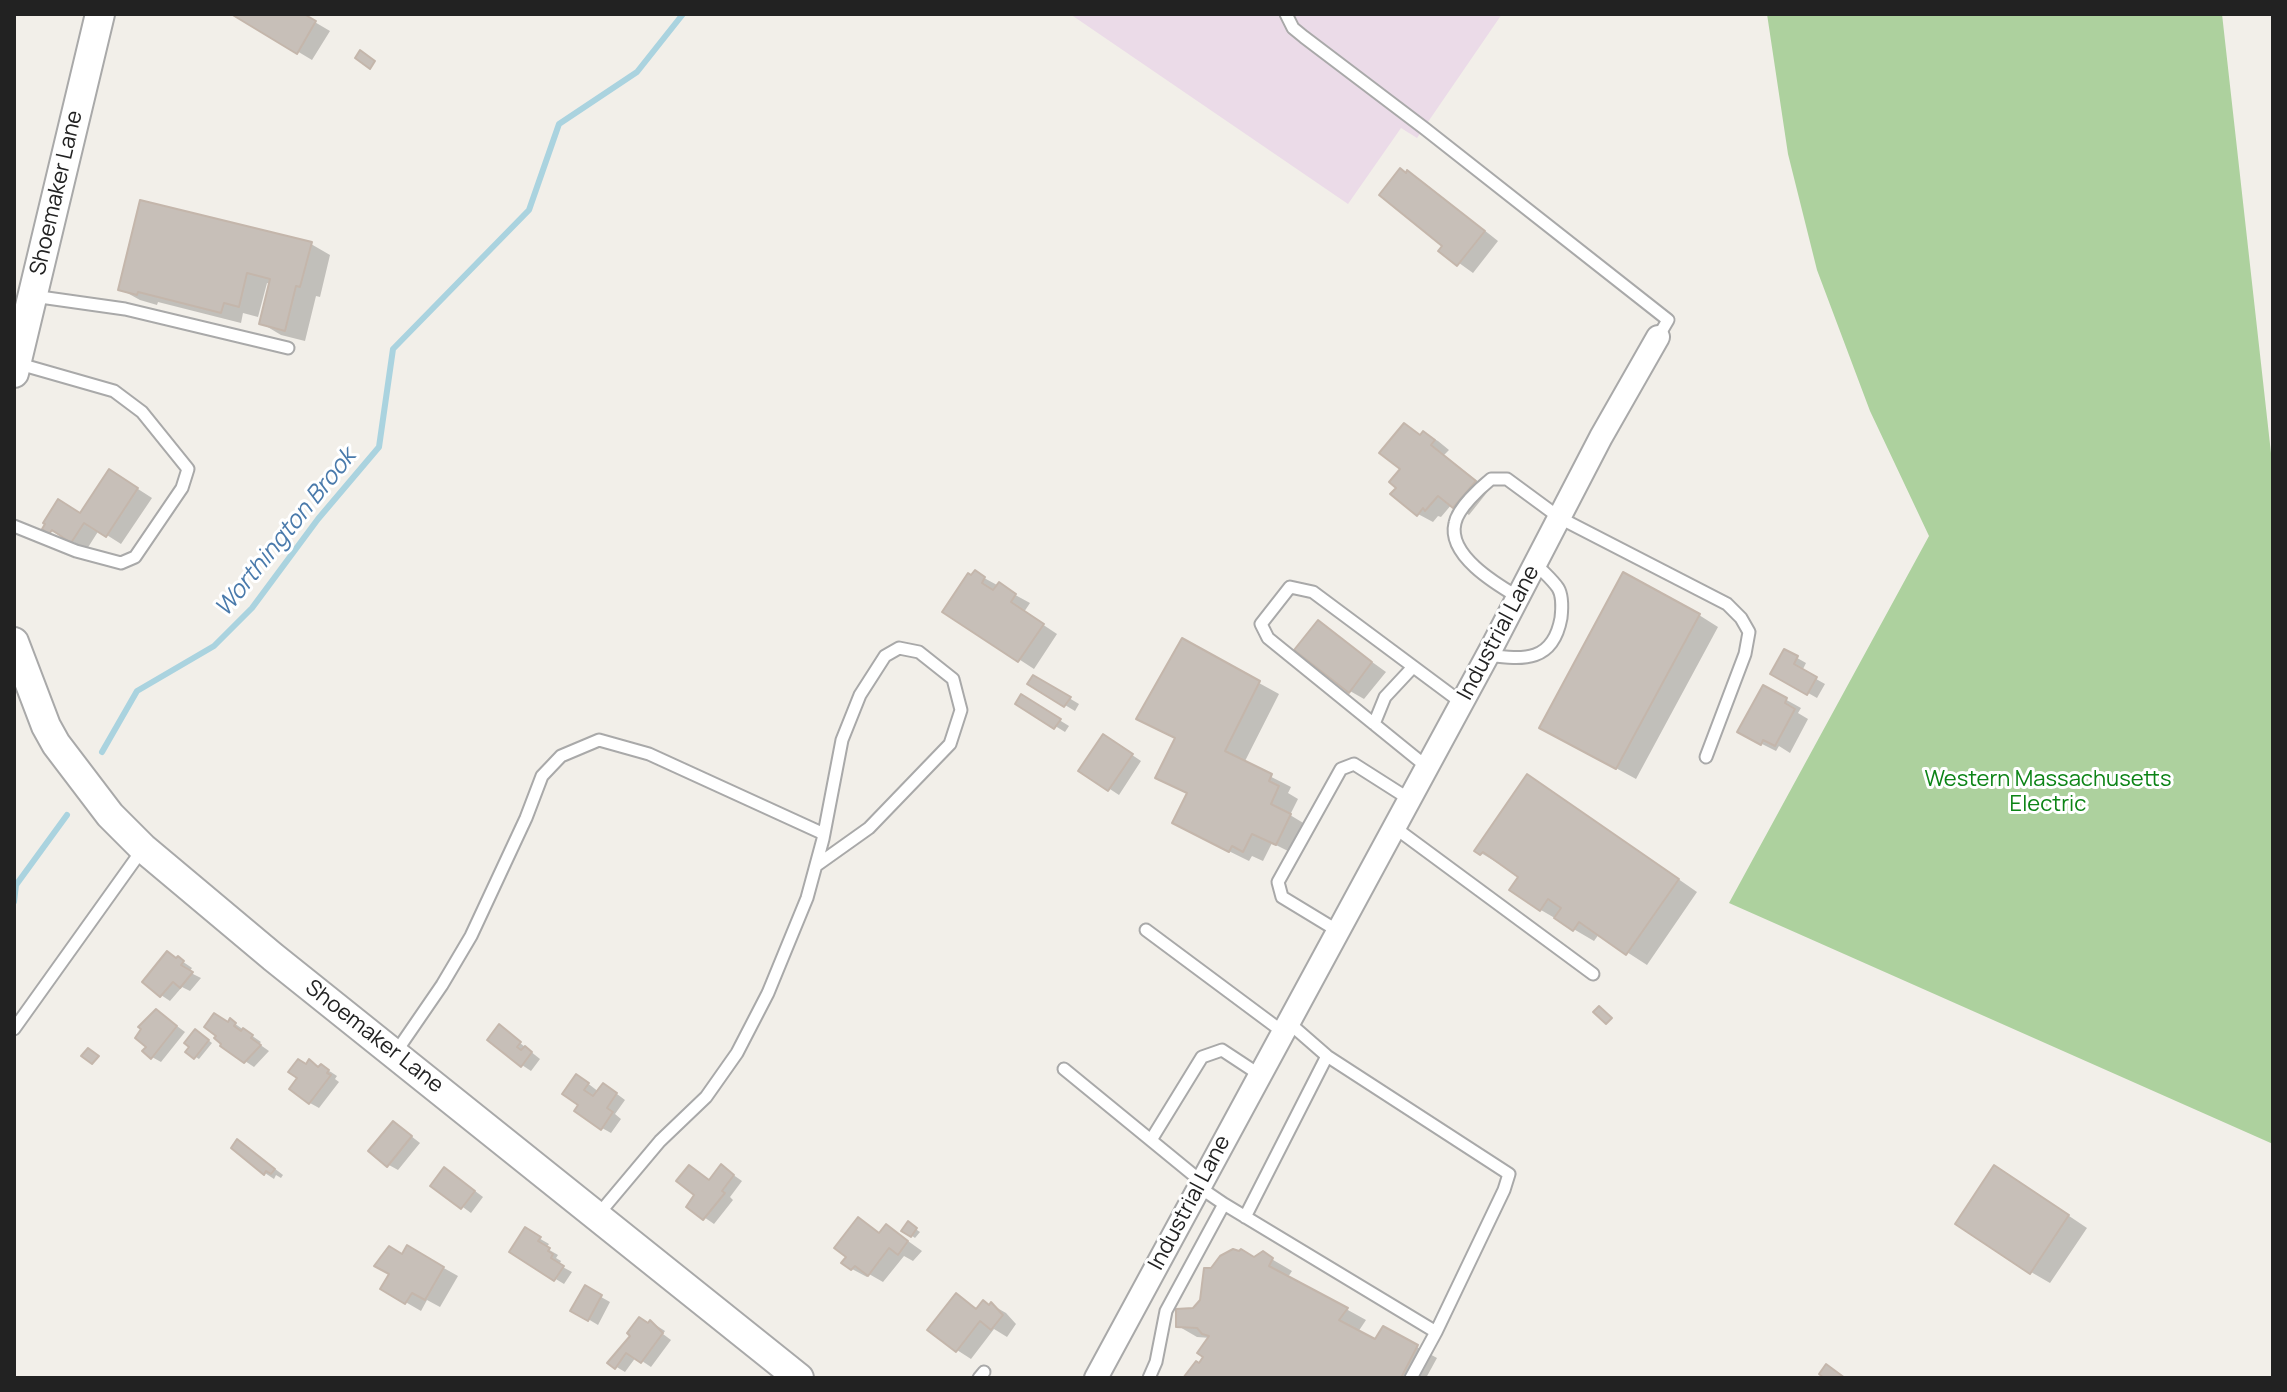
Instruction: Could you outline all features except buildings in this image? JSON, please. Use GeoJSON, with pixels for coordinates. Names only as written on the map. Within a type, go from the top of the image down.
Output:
{"type":"FeatureCollection","features":[{"type":"Feature","properties":{"kind":"street","name":"Shoemaker Lane"},"geometry":{"type":"LineString","coordinates":[[15,368],[100,14]]}},
{"type":"Feature","properties":{"kind":"street","name":"Industrial Lane"},"geometry":{"type":"LineString","coordinates":[[1096,1378],[1488,655],[1601,437],[1658,337]]}},
{"type":"Feature","properties":{"kind":"street","name":"Shoemaker Lane"},"geometry":{"type":"LineString","coordinates":[[14,642],[56,744],[110,815],[143,848],[273,957],[799,1378]]}},
{"type":"Feature","properties":{"kind":"lane","name":"Industrial Lane"},"geometry":{"type":"LineString","coordinates":[[1286,14],[1293,28],[1304,37],[1668,320],[1658,337]]}},
{"type":"Feature","properties":{"kind":"lane"},"geometry":{"type":"LineString","coordinates":[[32,296],[125,309],[288,348]]}},
{"type":"Feature","properties":{"kind":"lane"},"geometry":{"type":"LineString","coordinates":[[14,526],[76,551],[121,563],[128,562],[135,557],[182,488],[188,469],[142,412],[114,391],[15,368]]}},
{"type":"Feature","properties":{"kind":"lane"},"geometry":{"type":"LineString","coordinates":[[1518,597],[1491,581],[1471,563],[1456,542],[1455,523],[1475,493],[1491,479],[1507,479],[1560,518],[1727,604],[1749,632],[1745,654],[1706,757]]}},
{"type":"Feature","properties":{"kind":"lane"},"geometry":{"type":"LineString","coordinates":[[1488,655],[1520,660],[1539,655],[1552,642],[1563,607],[1559,589],[1536,564]]}},
{"type":"Feature","properties":{"kind":"lane"},"geometry":{"type":"LineString","coordinates":[[1427,767],[1268,638],[1261,624],[1290,587],[1313,592],[1462,703]]}},
{"type":"Feature","properties":{"kind":"lane"},"geometry":{"type":"LineString","coordinates":[[597,1216],[660,1141],[706,1097],[730,1066],[768,993],[795,930],[817,865],[842,740],[860,695],[885,656],[899,648],[919,652],[953,679],[961,710],[950,744],[869,828],[817,865]]}},
{"type":"Feature","properties":{"kind":"lane"},"geometry":{"type":"LineString","coordinates":[[1374,724],[1385,697],[1413,667]]}},
{"type":"Feature","properties":{"kind":"lane"},"geometry":{"type":"LineString","coordinates":[[395,1053],[471,936],[526,818],[542,776],[561,756],[599,740],[649,754],[824,834]]}},
{"type":"Feature","properties":{"kind":"lane"},"geometry":{"type":"LineString","coordinates":[[1338,931],[1282,897],[1278,882],[1341,769],[1354,764],[1409,799]]}},
{"type":"Feature","properties":{"kind":"lane"},"geometry":{"type":"LineString","coordinates":[[1394,827],[1593,974]]}},
{"type":"Feature","properties":{"kind":"lane"},"geometry":{"type":"LineString","coordinates":[[14,1029],[143,848]]}},
{"type":"Feature","properties":{"kind":"lane"},"geometry":{"type":"LineString","coordinates":[[1146,930],[1327,1056],[1509,1174],[1436,1332],[1411,1378]]}},
{"type":"Feature","properties":{"kind":"lane"},"geometry":{"type":"LineString","coordinates":[[1151,1140],[1202,1057],[1222,1050],[1260,1075]]}},
{"type":"Feature","properties":{"kind":"lane"},"geometry":{"type":"LineString","coordinates":[[1245,1217],[1327,1056]]}},
{"type":"Feature","properties":{"kind":"lane"},"geometry":{"type":"LineString","coordinates":[[1064,1069],[1224,1204],[1436,1332]]}},
{"type":"Feature","properties":{"kind":"lane"},"geometry":{"type":"LineString","coordinates":[[1149,1378],[1156,1362],[1166,1311],[1224,1204]]}},
{"type":"Feature","properties":{"kind":"shaded area"},"geometry":{"type":"Polygon","coordinates":[[[1070,14],[1502,14],[1417,138],[1401,128],[1348,204],[1070,14]]]}},
{"type":"Feature","properties":{"kind":"green space","name":"Western Massachusetts Electric"},"geometry":{"type":"Polygon","coordinates":[[[1767,14],[2222,14],[2273,471],[2273,1144],[1729,903],[1929,536],[1870,411],[1817,270],[1788,154],[1767,14]]]}},
{"type":"Feature","properties":{"kind":"waterway","name":"Worthington Brook"},"geometry":{"type":"LineString","coordinates":[[102,752],[137,691],[214,646],[252,608],[318,519],[379,447],[393,349],[529,210],[559,124],[637,72],[683,14]]}},
{"type":"Feature","properties":{"kind":"waterway","name":"Worthington Brook"},"geometry":{"type":"LineString","coordinates":[[14,902],[16,885],[67,815]]}}]}
